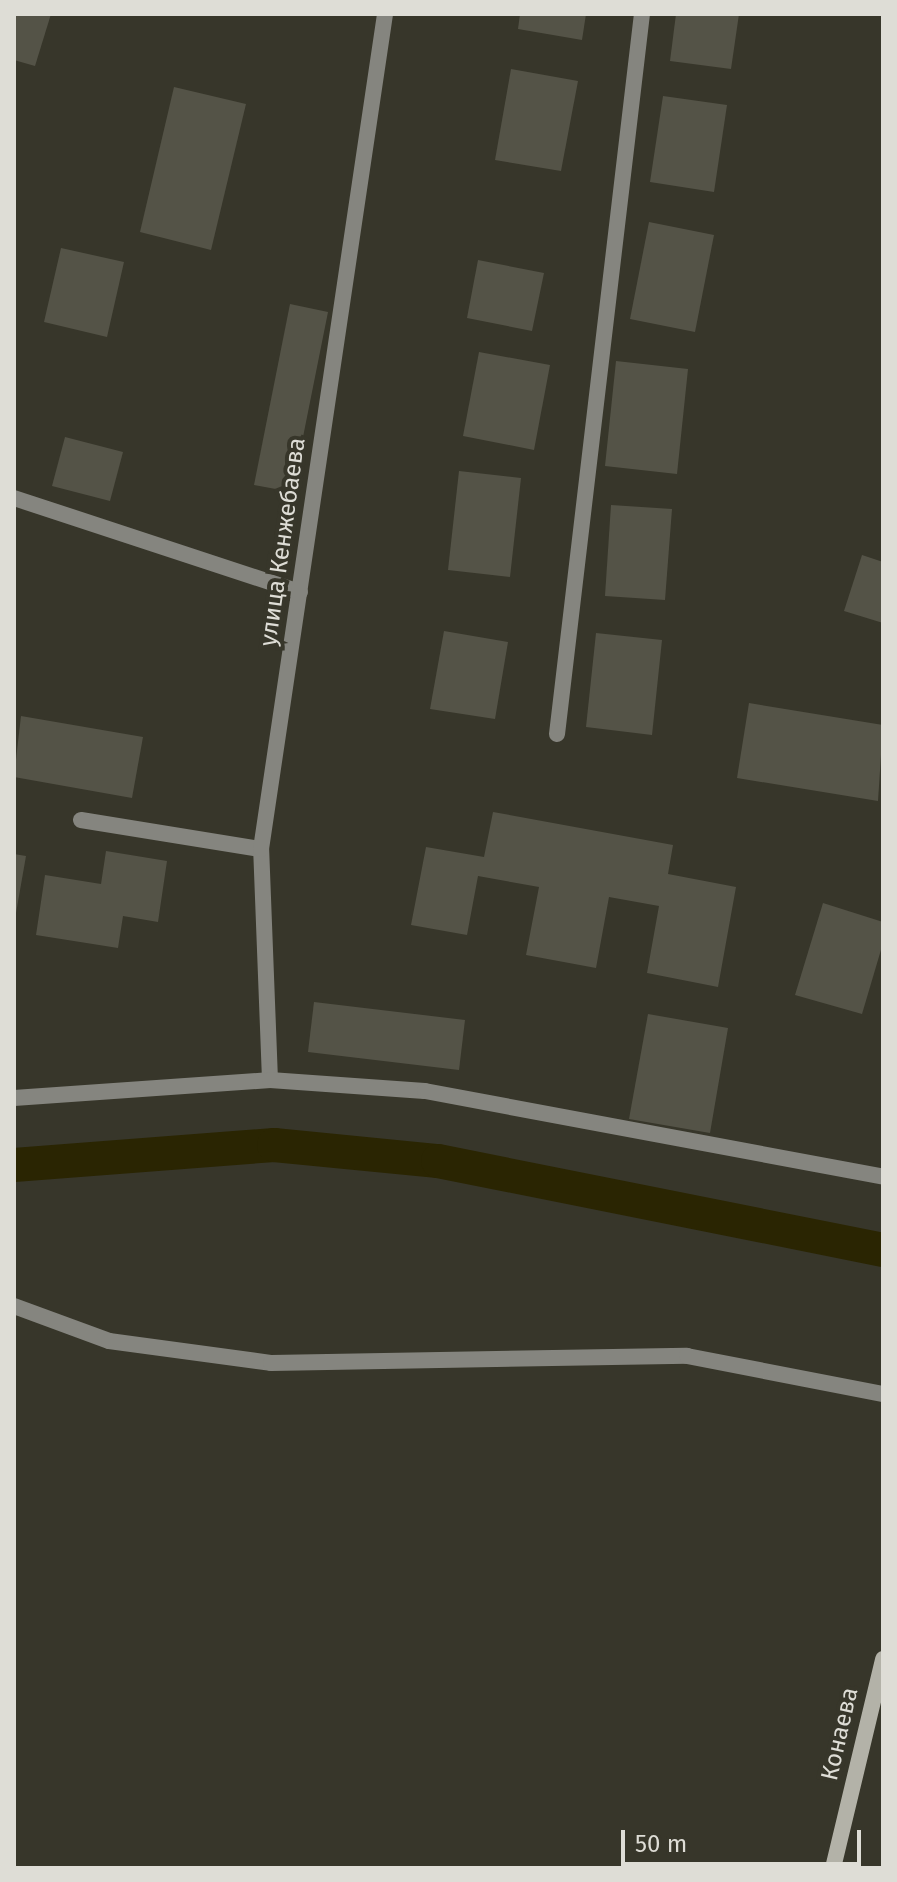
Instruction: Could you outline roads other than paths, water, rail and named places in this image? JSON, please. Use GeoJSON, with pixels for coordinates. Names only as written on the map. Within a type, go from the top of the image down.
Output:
{"type":"FeatureCollection","features":[{"type":"Feature","properties":{"kind":"main road","name":"Конаева"},"geometry":{"type":"LineString","coordinates":[[833,1868],[883,1659]]}},
{"type":"Feature","properties":{"kind":"street","name":"улица Кенжебаева"},"geometry":{"type":"LineString","coordinates":[[270,1080],[261,849],[385,14]]}},
{"type":"Feature","properties":{"kind":"street"},"geometry":{"type":"LineString","coordinates":[[557,734],[642,14]]}},
{"type":"Feature","properties":{"kind":"street"},"geometry":{"type":"LineString","coordinates":[[14,498],[300,592]]}},
{"type":"Feature","properties":{"kind":"street"},"geometry":{"type":"LineString","coordinates":[[81,820],[261,849]]}},
{"type":"Feature","properties":{"kind":"street"},"geometry":{"type":"LineString","coordinates":[[14,1098],[270,1080],[425,1091],[883,1177]]}},
{"type":"Feature","properties":{"kind":"street"},"geometry":{"type":"LineString","coordinates":[[14,1306],[109,1341],[271,1363],[687,1356],[883,1394]]}},
{"type":"Feature","properties":{"kind":"waterway"},"geometry":{"type":"LineString","coordinates":[[14,1165],[274,1145],[438,1161],[883,1250]]}}]}
